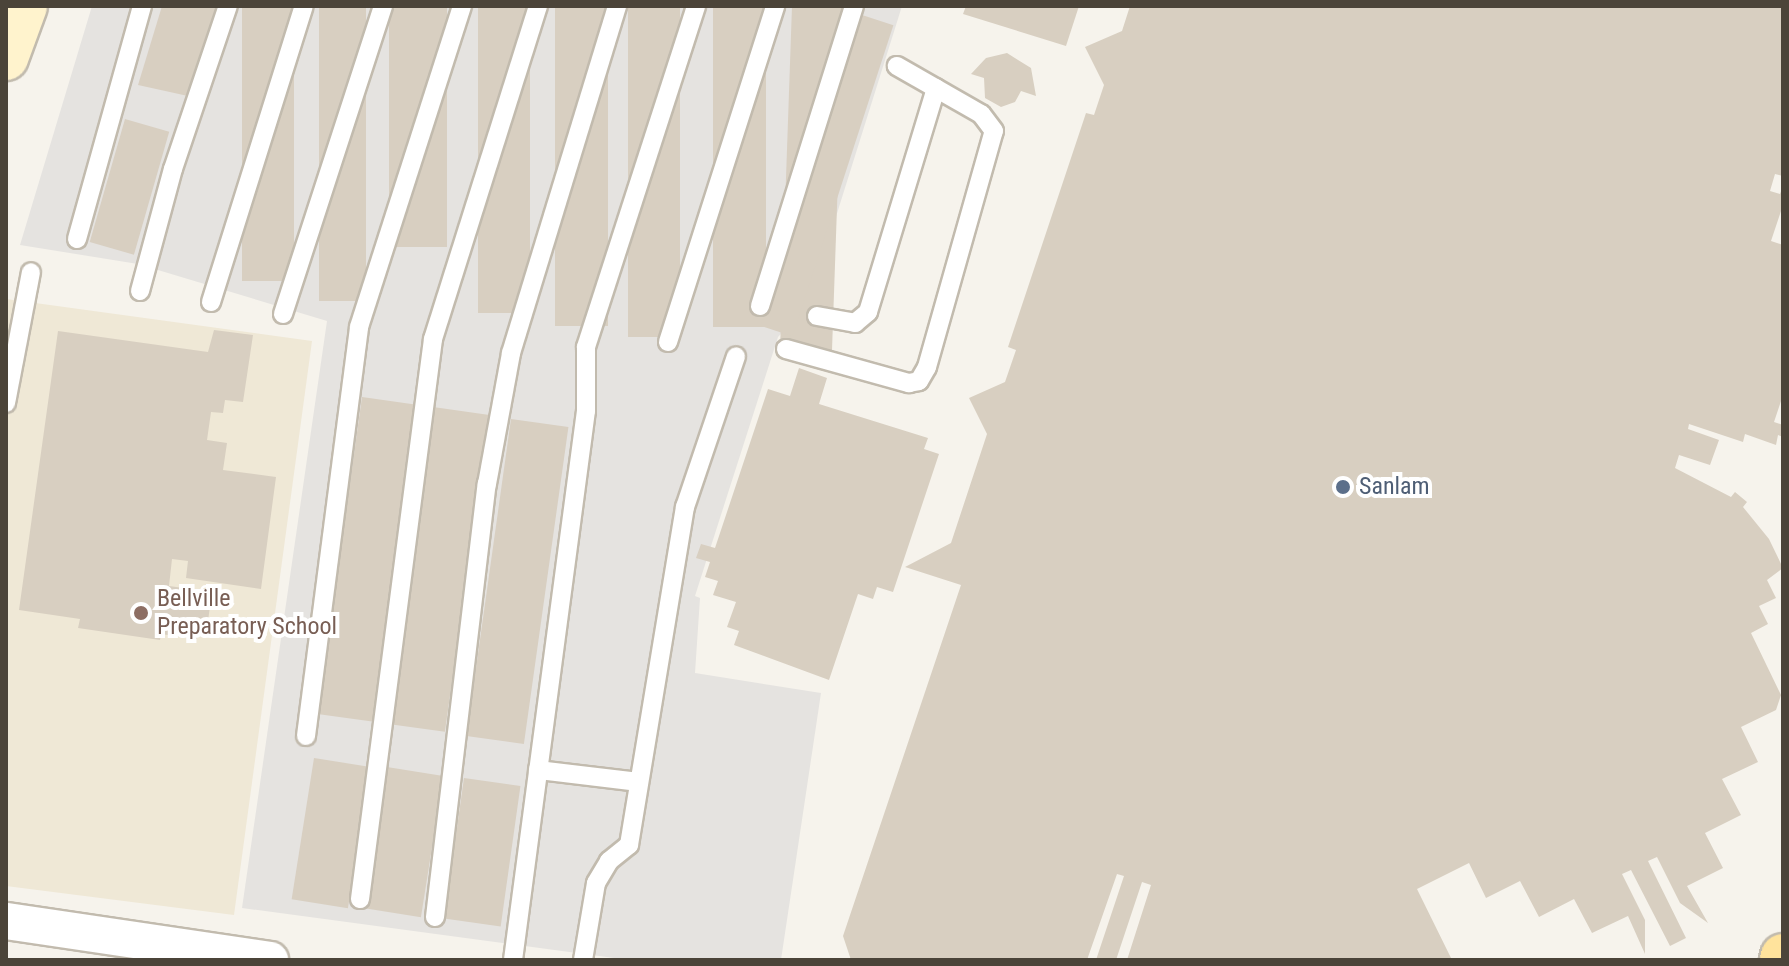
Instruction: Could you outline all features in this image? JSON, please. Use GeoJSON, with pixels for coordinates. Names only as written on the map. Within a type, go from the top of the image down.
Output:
{"type":"FeatureCollection","features":[{"type":"Feature","properties":{"kind":"street"},"geometry":{"type":"LineString","coordinates":[[6,58],[25,6]]}},
{"type":"Feature","properties":{"kind":"street"},"geometry":{"type":"LineString","coordinates":[[6,921],[270,960]]}},
{"type":"Feature","properties":{"kind":"lane"},"geometry":{"type":"LineString","coordinates":[[77,239],[142,6]]}},
{"type":"Feature","properties":{"kind":"lane"},"geometry":{"type":"LineString","coordinates":[[140,291],[173,169],[228,6]]}},
{"type":"Feature","properties":{"kind":"lane"},"geometry":{"type":"LineString","coordinates":[[211,302],[304,6]]}},
{"type":"Feature","properties":{"kind":"lane"},"geometry":{"type":"LineString","coordinates":[[283,314],[383,6]]}},
{"type":"Feature","properties":{"kind":"lane"},"geometry":{"type":"LineString","coordinates":[[306,736],[359,327],[462,6]]}},
{"type":"Feature","properties":{"kind":"lane"},"geometry":{"type":"LineString","coordinates":[[360,899],[433,339],[538,6]]}},
{"type":"Feature","properties":{"kind":"lane"},"geometry":{"type":"LineString","coordinates":[[435,917],[487,484],[511,353],[617,6]]}},
{"type":"Feature","properties":{"kind":"lane"},"geometry":{"type":"LineString","coordinates":[[513,960],[586,411],[586,347],[696,6]]}},
{"type":"Feature","properties":{"kind":"lane"},"geometry":{"type":"LineString","coordinates":[[668,342],[775,6]]}},
{"type":"Feature","properties":{"kind":"lane"},"geometry":{"type":"LineString","coordinates":[[760,306],[854,6]]}},
{"type":"Feature","properties":{"kind":"lane"},"geometry":{"type":"LineString","coordinates":[[786,349],[909,383],[923,375],[994,131],[981,114],[897,66]]}},
{"type":"Feature","properties":{"kind":"lane"},"geometry":{"type":"LineString","coordinates":[[817,316],[855,323],[868,312],[936,88]]}},
{"type":"Feature","properties":{"kind":"lane"},"geometry":{"type":"LineString","coordinates":[[6,403],[31,272]]}},
{"type":"Feature","properties":{"kind":"lane"},"geometry":{"type":"LineString","coordinates":[[583,960],[596,883],[609,861],[629,845],[685,507],[736,356]]}},
{"type":"Feature","properties":{"kind":"lane"},"geometry":{"type":"LineString","coordinates":[[538,770],[638,782]]}},
{"type":"Feature","properties":{"kind":"shaded area"},"geometry":{"type":"Polygon","coordinates":[[[92,6],[902,6],[808,306],[778,337],[695,596],[700,598],[695,673],[821,693],[781,960],[629,960],[242,908],[327,321],[138,264],[20,245],[92,6]]]}},
{"type":"Feature","properties":{"kind":"shaded area","name":"Bellville Preparatory School"},"geometry":{"type":"Polygon","coordinates":[[[6,299],[312,341],[234,915],[6,886],[6,299]]]}},
{"type":"Feature","properties":{"kind":"building"},"geometry":{"type":"Polygon","coordinates":[[[162,6],[227,6],[197,98],[138,85],[162,6]]]}},
{"type":"Feature","properties":{"kind":"building"},"geometry":{"type":"Polygon","coordinates":[[[242,6],[294,6],[294,281],[242,281],[242,6]]]}},
{"type":"Feature","properties":{"kind":"building"},"geometry":{"type":"Polygon","coordinates":[[[319,6],[366,6],[366,301],[319,301],[319,6]]]}},
{"type":"Feature","properties":{"kind":"building"},"geometry":{"type":"Polygon","coordinates":[[[389,6],[447,6],[447,247],[389,247],[389,6]]]}},
{"type":"Feature","properties":{"kind":"building"},"geometry":{"type":"Polygon","coordinates":[[[478,6],[530,6],[530,313],[478,313],[478,6]]]}},
{"type":"Feature","properties":{"kind":"building"},"geometry":{"type":"Polygon","coordinates":[[[555,6],[608,6],[608,326],[555,326],[555,6]]]}},
{"type":"Feature","properties":{"kind":"building"},"geometry":{"type":"Polygon","coordinates":[[[628,6],[680,6],[680,337],[628,337],[628,6]]]}},
{"type":"Feature","properties":{"kind":"building"},"geometry":{"type":"Polygon","coordinates":[[[713,6],[766,6],[766,327],[713,327],[713,6]]]}},
{"type":"Feature","properties":{"kind":"building"},"geometry":{"type":"Polygon","coordinates":[[[792,6],[844,8],[832,352],[780,350],[792,6]]]}},
{"type":"Feature","properties":{"kind":"building"},"geometry":{"type":"Polygon","coordinates":[[[966,6],[1079,6],[1066,46],[963,14],[966,6]]]}},
{"type":"Feature","properties":{"kind":"building","name":"Sanlam"},"geometry":{"type":"Polygon","coordinates":[[[1130,6],[1783,6],[1783,176],[1775,174],[1770,191],[1780,194],[1783,186],[1783,205],[1771,241],[1783,245],[1783,395],[1774,422],[1783,425],[1783,437],[1778,435],[1776,445],[1745,434],[1743,442],[1689,424],[1688,429],[1719,440],[1710,465],[1679,455],[1675,468],[1731,497],[1735,492],[1747,502],[1743,507],[1769,539],[1783,568],[1767,580],[1776,598],[1759,606],[1768,624],[1751,633],[1781,695],[1776,710],[1741,727],[1758,762],[1722,779],[1741,815],[1705,833],[1723,868],[1687,886],[1708,923],[1680,903],[1657,857],[1648,861],[1686,938],[1670,946],[1631,870],[1622,874],[1645,920],[1645,954],[1628,916],[1592,933],[1574,899],[1539,917],[1520,881],[1486,898],[1469,863],[1417,889],[1452,960],[1127,960],[1151,885],[1142,882],[1116,960],[1096,960],[1124,876],[1117,874],[1087,960],[851,960],[843,936],[961,585],[905,567],[951,543],[987,434],[969,398],[1005,382],[1016,350],[1008,347],[1086,113],[1094,115],[1104,85],[1085,47],[1122,31],[1130,6]]]}},
{"type":"Feature","properties":{"kind":"building"},"geometry":{"type":"Polygon","coordinates":[[[862,15],[893,25],[792,336],[761,326],[862,15]]]}},
{"type":"Feature","properties":{"kind":"building"},"geometry":{"type":"Polygon","coordinates":[[[1007,53],[1031,68],[1036,96],[1021,91],[1015,102],[1001,107],[985,98],[984,78],[971,74],[986,58],[1007,53]]]}},
{"type":"Feature","properties":{"kind":"building"},"geometry":{"type":"Polygon","coordinates":[[[125,119],[169,132],[134,255],[90,242],[125,119]]]}},
{"type":"Feature","properties":{"kind":"building"},"geometry":{"type":"Polygon","coordinates":[[[214,330],[253,335],[243,402],[225,400],[223,413],[211,412],[207,440],[227,443],[223,470],[276,477],[261,589],[186,578],[188,561],[172,559],[169,586],[212,592],[208,621],[200,620],[197,639],[161,634],[160,640],[78,628],[80,619],[19,610],[58,331],[208,352],[214,330]]]}},
{"type":"Feature","properties":{"kind":"building"},"geometry":{"type":"Polygon","coordinates":[[[799,368],[827,378],[819,404],[928,438],[924,449],[939,454],[893,592],[877,587],[873,599],[858,594],[829,680],[734,645],[739,631],[727,627],[736,602],[713,595],[718,581],[705,577],[710,562],[696,558],[701,544],[715,548],[768,389],[790,396],[799,368]]]}},
{"type":"Feature","properties":{"kind":"building"},"geometry":{"type":"Polygon","coordinates":[[[362,397],[418,405],[374,722],[317,714],[362,397]]]}},
{"type":"Feature","properties":{"kind":"building"},"geometry":{"type":"Polygon","coordinates":[[[433,407],[489,415],[445,732],[388,724],[433,407]]]}},
{"type":"Feature","properties":{"kind":"building"},"geometry":{"type":"Polygon","coordinates":[[[511,419],[568,427],[524,744],[466,736],[511,419]]]}},
{"type":"Feature","properties":{"kind":"building"},"geometry":{"type":"Polygon","coordinates":[[[314,758],[370,767],[348,908],[292,899],[314,758]]]}},
{"type":"Feature","properties":{"kind":"building"},"geometry":{"type":"Polygon","coordinates":[[[387,767],[443,776],[421,917],[365,908],[387,767]]]}},
{"type":"Feature","properties":{"kind":"building"},"geometry":{"type":"Polygon","coordinates":[[[464,778],[520,786],[501,927],[444,919],[464,778]]]}},
{"type":"Feature","properties":{"kind":"place","name":"Sanlam"},"geometry":{"type":"Point","coordinates":[1343,487]}},
{"type":"Feature","properties":{"kind":"place","name":"Bellville Preparatory School"},"geometry":{"type":"Point","coordinates":[141,613]}}]}
